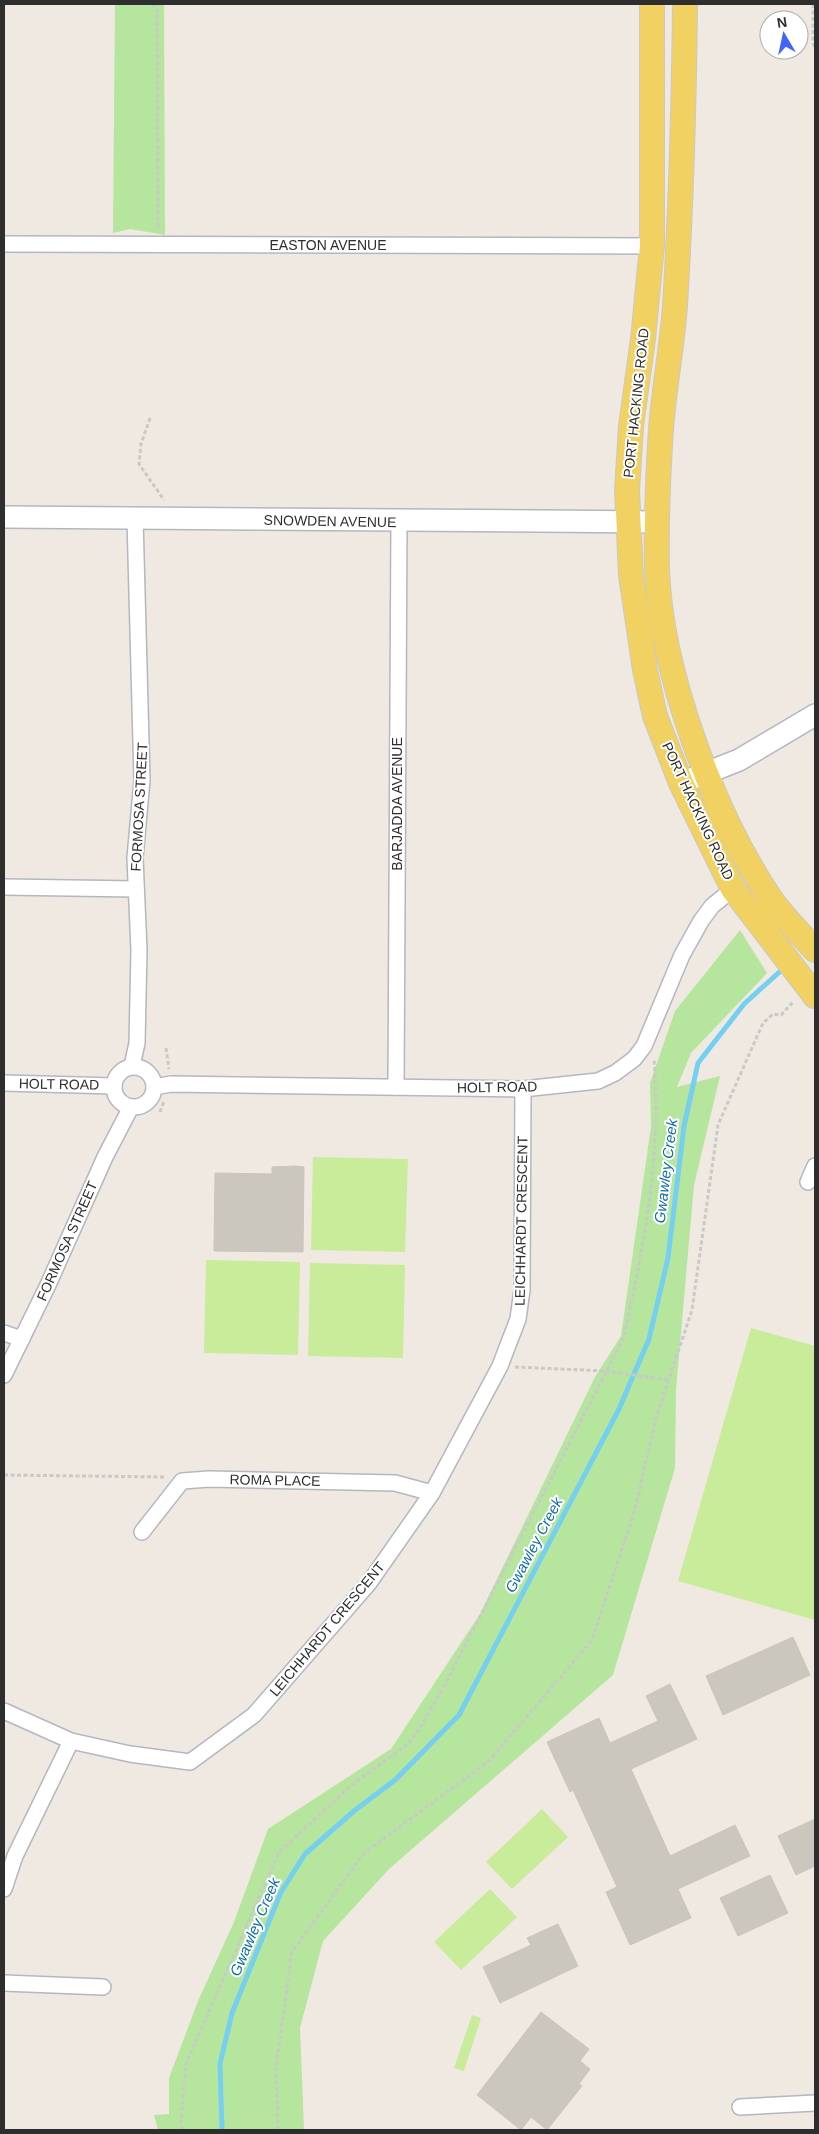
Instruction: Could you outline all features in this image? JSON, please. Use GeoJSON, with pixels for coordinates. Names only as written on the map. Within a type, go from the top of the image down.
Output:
{"type":"FeatureCollection","features":[{"type":"Feature","properties":{"kind":"main road","name":"PORT HACKING ROAD"},"geometry":{"type":"LineString","coordinates":[[652,4],[652,246],[643,339],[630,434],[627,522],[631,575],[645,670],[655,716],[681,783],[733,889],[770,939],[805,994]]}},
{"type":"Feature","properties":{"kind":"main road"},"geometry":{"type":"LineString","coordinates":[[674,4],[675,39],[684,67]]}},
{"type":"Feature","properties":{"kind":"main road","name":"PORT HACKING ROAD"},"geometry":{"type":"LineString","coordinates":[[684,4],[684,67],[675,308],[661,429],[657,522],[657,570],[662,618],[673,669],[706,775],[756,874],[783,915],[815,950]]}},
{"type":"Feature","properties":{"kind":"street","name":"EASTON AVENUE"},"geometry":{"type":"LineString","coordinates":[[4,244],[652,246]]}},
{"type":"Feature","properties":{"kind":"street","name":"SNOWDEN AVENUE"},"geometry":{"type":"LineString","coordinates":[[4,517],[657,522]]}},
{"type":"Feature","properties":{"kind":"street","name":"FORMOSA STREET"},"geometry":{"type":"LineString","coordinates":[[132,1066],[137,1043],[139,959],[135,858],[142,780],[135,518]]}},
{"type":"Feature","properties":{"kind":"street","name":"BARJADDA AVENUE"},"geometry":{"type":"LineString","coordinates":[[396,1087],[399,521]]}},
{"type":"Feature","properties":{"kind":"street"},"geometry":{"type":"LineString","coordinates":[[681,783],[706,775],[739,760],[815,715]]}},
{"type":"Feature","properties":{"kind":"street"},"geometry":{"type":"LineString","coordinates":[[4,887],[136,890]]}},
{"type":"Feature","properties":{"kind":"street","name":"HOLT ROAD"},"geometry":{"type":"LineString","coordinates":[[154,1087],[177,1084],[523,1089],[598,1081],[615,1073],[634,1059],[651,1034],[682,955],[701,921],[712,906],[733,889]]}},
{"type":"Feature","properties":{"kind":"street"},"geometry":{"type":"LineString","coordinates":[[132,1066],[140,1067],[148,1072],[153,1078],[154,1087],[147,1102],[131,1107],[120,1102],[114,1092],[114,1086],[117,1075],[132,1066]]}},
{"type":"Feature","properties":{"kind":"street","name":"HOLT ROAD"},"geometry":{"type":"LineString","coordinates":[[4,1083],[114,1086]]}},
{"type":"Feature","properties":{"kind":"street","name":"LEICHHARDT CRESCENT"},"geometry":{"type":"LineString","coordinates":[[4,1710],[71,1741],[122,1752],[190,1762],[254,1715],[369,1583],[432,1493],[500,1366],[518,1319],[522,1290],[523,1089]]}},
{"type":"Feature","properties":{"kind":"street","name":"FORMOSA STREET"},"geometry":{"type":"LineString","coordinates":[[4,1375],[105,1157],[131,1107]]}},
{"type":"Feature","properties":{"kind":"street"},"geometry":{"type":"LineString","coordinates":[[808,1182],[815,1166]]}},
{"type":"Feature","properties":{"kind":"street"},"geometry":{"type":"LineString","coordinates":[[4,1333],[22,1339]]}},
{"type":"Feature","properties":{"kind":"street","name":"ROMA PLACE"},"geometry":{"type":"LineString","coordinates":[[182,1481],[209,1479],[396,1483],[432,1493]]}},
{"type":"Feature","properties":{"kind":"street"},"geometry":{"type":"LineString","coordinates":[[142,1532],[182,1481]]}},
{"type":"Feature","properties":{"kind":"street"},"geometry":{"type":"LineString","coordinates":[[4,1889],[15,1856],[71,1741]]}},
{"type":"Feature","properties":{"kind":"street"},"geometry":{"type":"LineString","coordinates":[[4,1983],[103,1987]]}},
{"type":"Feature","properties":{"kind":"street"},"geometry":{"type":"LineString","coordinates":[[740,2107],[815,2103]]}},
{"type":"Feature","properties":{"kind":"path"},"geometry":{"type":"LineString","coordinates":[[152,4],[157,10],[158,244]]}},
{"type":"Feature","properties":{"kind":"path"},"geometry":{"type":"LineString","coordinates":[[813,4],[813,43],[815,48]]}},
{"type":"Feature","properties":{"kind":"path"},"geometry":{"type":"LineString","coordinates":[[150,418],[140,444],[139,464],[175,519]]}},
{"type":"Feature","properties":{"kind":"path"},"geometry":{"type":"LineString","coordinates":[[278,2130],[276,2067],[292,1952],[364,1852],[489,1761],[592,1640],[634,1513],[656,1418],[692,1310],[718,1124],[764,1023],[773,1014],[781,1016],[805,994]]}},
{"type":"Feature","properties":{"kind":"path"},"geometry":{"type":"LineString","coordinates":[[182,2130],[186,2064],[280,1852],[353,1784],[408,1744],[420,1728],[451,1673],[624,1337],[634,1296],[656,1140],[656,1083],[651,1034]]}},
{"type":"Feature","properties":{"kind":"path"},"geometry":{"type":"LineString","coordinates":[[500,1366],[606,1371],[668,1380]]}},
{"type":"Feature","properties":{"kind":"path"},"geometry":{"type":"LineString","coordinates":[[4,1476],[160,1476],[182,1481]]}},
{"type":"Feature","properties":{"kind":"green space"},"geometry":{"type":"Polygon","coordinates":[[[115,4],[164,4],[165,235],[130,229],[113,233],[115,4]]]}},
{"type":"Feature","properties":{"kind":"green space"},"geometry":{"type":"Polygon","coordinates":[[[740,930],[767,973],[691,1053],[677,1087],[720,1076],[694,1185],[676,1389],[675,1468],[613,1675],[389,1869],[323,1941],[300,2028],[304,2130],[158,2130],[154,2115],[169,2114],[169,2078],[198,2001],[234,1922],[268,1829],[391,1749],[480,1614],[595,1377],[621,1336],[651,1127],[650,1083],[675,1011],[740,930]]]}},
{"type":"Feature","properties":{"kind":"green space"},"geometry":{"type":"Polygon","coordinates":[[[313,1157],[408,1159],[405,1252],[311,1250],[313,1157]]]}},
{"type":"Feature","properties":{"kind":"green space"},"geometry":{"type":"Polygon","coordinates":[[[206,1260],[300,1262],[298,1355],[204,1353],[206,1260]]]}},
{"type":"Feature","properties":{"kind":"green space"},"geometry":{"type":"Polygon","coordinates":[[[310,1263],[405,1265],[403,1358],[308,1356],[310,1263]]]}},
{"type":"Feature","properties":{"kind":"green space"},"geometry":{"type":"Polygon","coordinates":[[[751,1328],[815,1346],[815,1620],[678,1581],[751,1328]]]}},
{"type":"Feature","properties":{"kind":"green space"},"geometry":{"type":"Polygon","coordinates":[[[542,1809],[568,1837],[512,1889],[486,1862],[542,1809]]]}},
{"type":"Feature","properties":{"kind":"green space"},"geometry":{"type":"Polygon","coordinates":[[[490,1889],[517,1917],[461,1970],[434,1942],[490,1889]]]}},
{"type":"Feature","properties":{"kind":"green space"},"geometry":{"type":"Polygon","coordinates":[[[472,2015],[481,2018],[464,2071],[454,2068],[472,2015]]]}},
{"type":"Feature","properties":{"kind":"building"},"geometry":{"type":"Polygon","coordinates":[[[272,1167],[304,1167],[303,1252],[214,1251],[215,1173],[272,1174],[272,1167]]]}},
{"type":"Feature","properties":{"kind":"building"},"geometry":{"type":"Polygon","coordinates":[[[793,1637],[810,1675],[723,1715],[706,1676],[793,1637]]]}},
{"type":"Feature","properties":{"kind":"building"},"geometry":{"type":"Polygon","coordinates":[[[670,1684],[697,1739],[631,1769],[670,1856],[735,1825],[750,1856],[678,1889],[691,1918],[630,1945],[606,1892],[617,1887],[573,1790],[570,1792],[547,1742],[599,1718],[610,1743],[658,1721],[646,1696],[670,1684]]]}},
{"type":"Feature","properties":{"kind":"building"},"geometry":{"type":"Polygon","coordinates":[[[815,1819],[815,1866],[796,1875],[778,1836],[815,1819]]]}},
{"type":"Feature","properties":{"kind":"building"},"geometry":{"type":"Polygon","coordinates":[[[770,1875],[788,1913],[738,1936],[720,1898],[770,1875]]]}},
{"type":"Feature","properties":{"kind":"building"},"geometry":{"type":"Polygon","coordinates":[[[558,1924],[578,1966],[500,2003],[483,1967],[531,1945],[527,1938],[558,1924]]]}},
{"type":"Feature","properties":{"kind":"building"},"geometry":{"type":"Polygon","coordinates":[[[541,2012],[589,2049],[580,2061],[590,2069],[579,2084],[582,2086],[547,2130],[531,2117],[521,2130],[477,2095],[541,2012]]]}},
{"type":"Feature","properties":{"kind":"waterway","name":"Gwawley Creek"},"geometry":{"type":"LineString","coordinates":[[222,2130],[220,2064],[232,2013],[281,1892],[305,1854],[354,1811],[395,1780],[459,1715],[619,1409],[649,1339],[668,1258],[684,1126],[698,1063],[744,1004],[785,967]]}}]}
